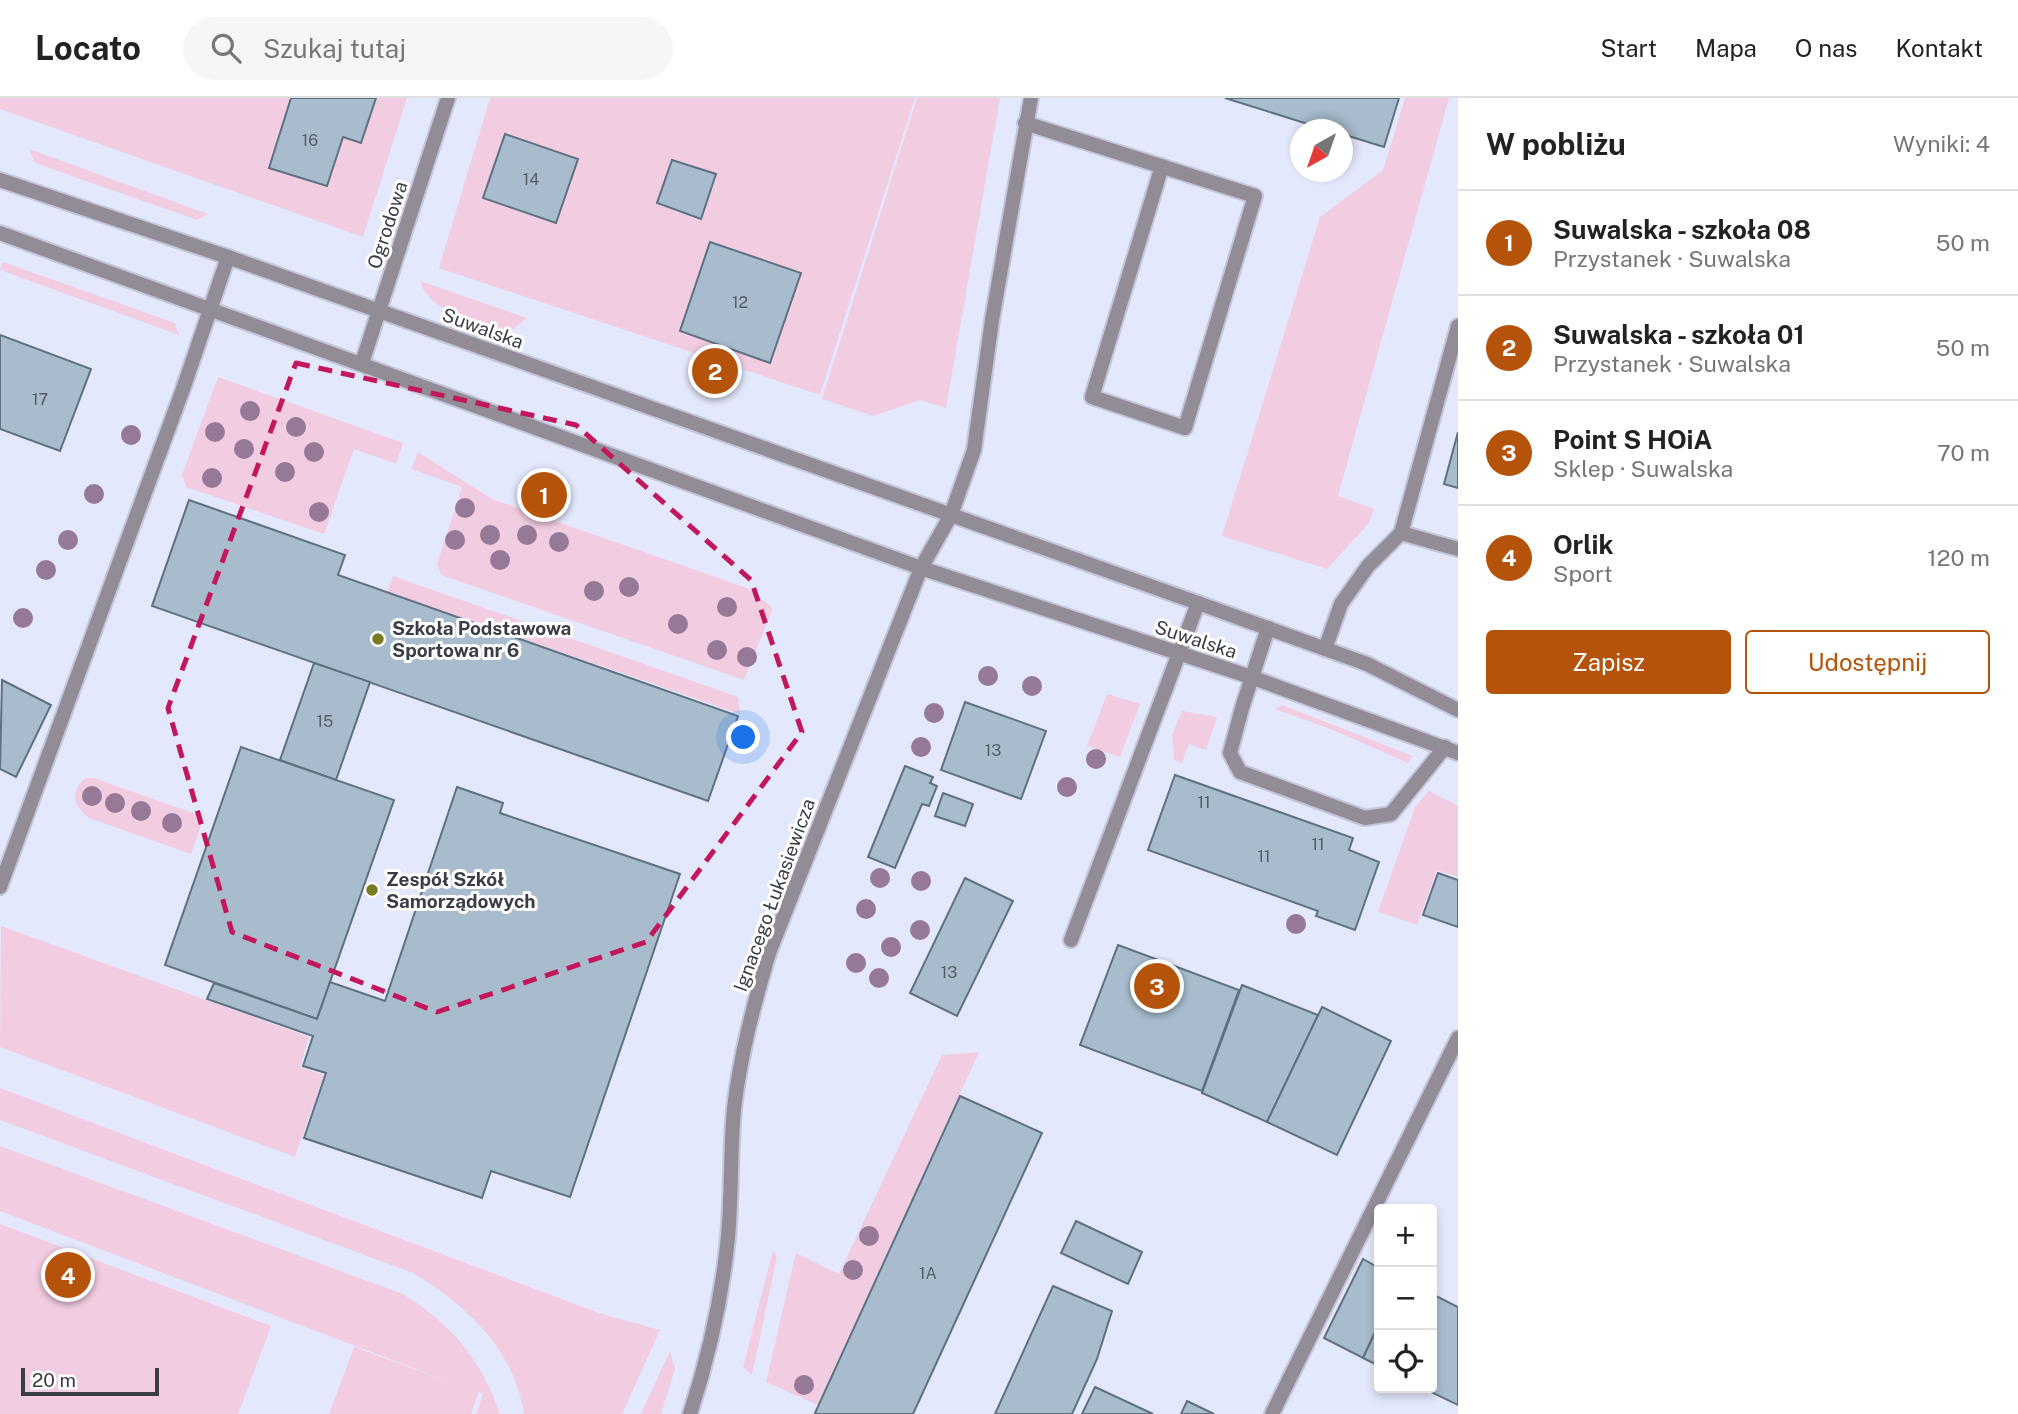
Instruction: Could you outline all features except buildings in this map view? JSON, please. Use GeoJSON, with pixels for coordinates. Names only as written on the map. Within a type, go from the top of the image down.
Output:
{"type":"FeatureCollection","features":[{"type":"Feature","properties":{"kind":"street","name":"Ogrodowa"},"geometry":{"type":"LineString","coordinates":[[362,363],[448,98]]}},
{"type":"Feature","properties":{"kind":"street"},"geometry":{"type":"LineString","coordinates":[[921,568],[951,515],[974,450],[1031,98]]}},
{"type":"Feature","properties":{"kind":"street"},"geometry":{"type":"LineString","coordinates":[[1025,123],[1162,166],[1255,197],[1185,428],[1092,397],[1162,166]]}},
{"type":"Feature","properties":{"kind":"street","name":"Suwalska"},"geometry":{"type":"LineString","coordinates":[[0,180],[228,257],[1268,628],[1367,664],[1458,710]]}},
{"type":"Feature","properties":{"kind":"street","name":"Suwalska"},"geometry":{"type":"LineString","coordinates":[[0,233],[921,568],[1251,677],[1452,750]]}},
{"type":"Feature","properties":{"kind":"street"},"geometry":{"type":"LineString","coordinates":[[0,887],[228,257]]}},
{"type":"Feature","properties":{"kind":"street"},"geometry":{"type":"LineString","coordinates":[[1325,649],[1341,604],[1368,566],[1401,533],[1458,326]]}},
{"type":"Feature","properties":{"kind":"street"},"geometry":{"type":"LineString","coordinates":[[1401,533],[1458,549]]}},
{"type":"Feature","properties":{"kind":"street","name":"Ignacego Łukasiewicza"},"geometry":{"type":"LineString","coordinates":[[690,1414],[715,1331],[728,1237],[734,1109],[750,1020],[769,953],[921,568]]}},
{"type":"Feature","properties":{"kind":"street"},"geometry":{"type":"LineString","coordinates":[[1072,940],[1198,603]]}},
{"type":"Feature","properties":{"kind":"street"},"geometry":{"type":"LineString","coordinates":[[1268,628],[1230,753],[1240,772],[1364,818],[1391,814],[1452,750]]}},
{"type":"Feature","properties":{"kind":"street"},"geometry":{"type":"LineString","coordinates":[[1272,1414],[1458,1038]]}},
{"type":"Feature","properties":{"kind":"highlighted area"},"geometry":{"type":"Polygon","coordinates":[[[296,363],[576,425],[751,580],[802,732],[646,942],[437,1012],[232,932],[168,708],[296,363]]]}},
{"type":"Feature","properties":{"kind":"shaded area"},"geometry":{"type":"Polygon","coordinates":[[[0,98],[407,98],[363,237],[0,109],[0,98]]]}},
{"type":"Feature","properties":{"kind":"shaded area"},"geometry":{"type":"Polygon","coordinates":[[[490,98],[915,98],[820,395],[439,268],[490,98]]]}},
{"type":"Feature","properties":{"kind":"shaded area"},"geometry":{"type":"Polygon","coordinates":[[[917,98],[1000,98],[946,408],[920,400],[873,416],[822,399],[917,98]]]}},
{"type":"Feature","properties":{"kind":"shaded area"},"geometry":{"type":"Polygon","coordinates":[[[1405,98],[1449,98],[1338,496],[1374,509],[1369,523],[1327,569],[1222,536],[1320,217],[1383,170],[1405,98]]]}},
{"type":"Feature","properties":{"kind":"shaded area"},"geometry":{"type":"Polygon","coordinates":[[[29,149],[208,214],[197,220],[35,163],[29,149]]]}},
{"type":"Feature","properties":{"kind":"shaded area"},"geometry":{"type":"Polygon","coordinates":[[[3,262],[175,323],[179,335],[0,270],[3,262]]]}},
{"type":"Feature","properties":{"kind":"shaded area"},"geometry":{"type":"Polygon","coordinates":[[[420,281],[527,318],[511,331],[457,315],[434,301],[425,292],[420,281]]]}},
{"type":"Feature","properties":{"kind":"shaded area"},"geometry":{"type":"Polygon","coordinates":[[[218,377],[403,443],[396,464],[354,449],[324,534],[186,487],[182,475],[218,377]]]}},
{"type":"Feature","properties":{"kind":"shaded area"},"geometry":{"type":"Polygon","coordinates":[[[418,452],[492,499],[747,588],[773,608],[744,680],[441,575],[437,564],[462,487],[411,469],[418,452]]]}},
{"type":"Feature","properties":{"kind":"shaded area"},"geometry":{"type":"Polygon","coordinates":[[[393,576],[738,697],[740,714],[387,592],[393,576]]]}},
{"type":"Feature","properties":{"kind":"shaded area"},"geometry":{"type":"Polygon","coordinates":[[[1107,694],[1140,704],[1120,757],[1087,746],[1107,694]]]}},
{"type":"Feature","properties":{"kind":"shaded area"},"geometry":{"type":"Polygon","coordinates":[[[1282,705],[1413,756],[1408,763],[1333,730],[1275,709],[1282,705]]]}},
{"type":"Feature","properties":{"kind":"shaded area"},"geometry":{"type":"Polygon","coordinates":[[[1182,711],[1217,717],[1206,750],[1189,744],[1182,763],[1174,760],[1172,735],[1182,711]]]}},
{"type":"Feature","properties":{"kind":"shaded area"},"geometry":{"type":"Polygon","coordinates":[[[85,778],[94,778],[204,817],[191,854],[89,818],[79,808],[75,799],[77,789],[85,778]]]}},
{"type":"Feature","properties":{"kind":"shaded area"},"geometry":{"type":"Polygon","coordinates":[[[1429,791],[1458,806],[1458,877],[1437,870],[1417,925],[1378,912],[1415,807],[1429,791]]]}},
{"type":"Feature","properties":{"kind":"shaded area"},"geometry":{"type":"Polygon","coordinates":[[[1,926],[309,1037],[300,1067],[324,1075],[295,1157],[0,1047],[1,926]]]}},
{"type":"Feature","properties":{"kind":"shaded area"},"geometry":{"type":"Polygon","coordinates":[[[979,1052],[818,1405],[766,1382],[796,1253],[839,1274],[942,1055],[979,1052]]]}},
{"type":"Feature","properties":{"kind":"shaded area"},"geometry":{"type":"Polygon","coordinates":[[[0,1088],[599,1313],[660,1330],[622,1414],[524,1414],[510,1369],[485,1331],[451,1299],[413,1273],[0,1120],[0,1088]]]}},
{"type":"Feature","properties":{"kind":"shaded area"},"geometry":{"type":"Polygon","coordinates":[[[0,1146],[403,1294],[436,1318],[463,1345],[484,1377],[500,1414],[476,1414],[483,1394],[479,1392],[471,1414],[329,1414],[354,1347],[463,1387],[0,1211],[0,1146]]]}},
{"type":"Feature","properties":{"kind":"shaded area"},"geometry":{"type":"Polygon","coordinates":[[[0,1224],[271,1326],[238,1414],[0,1414],[0,1224]]]}},
{"type":"Feature","properties":{"kind":"shaded area"},"geometry":{"type":"Polygon","coordinates":[[[773,1250],[777,1256],[752,1375],[743,1367],[773,1250]]]}},
{"type":"Feature","properties":{"kind":"shaded area"},"geometry":{"type":"Polygon","coordinates":[[[670,1351],[675,1369],[661,1414],[641,1414],[670,1351]]]}},
{"type":"Feature","properties":{"kind":"place","name":"Suwalska - szkoła 01"},"geometry":{"type":"Point","coordinates":[715,371]}},
{"type":"Feature","properties":{"kind":"place","name":"Suwalska - szkoła 08"},"geometry":{"type":"Point","coordinates":[544,495]}},
{"type":"Feature","properties":{"kind":"place","name":"Szkoła Podstawowa Sportowa nr 6"},"geometry":{"type":"Point","coordinates":[378,639]}},
{"type":"Feature","properties":{"kind":"place","name":"Zespół Szkół Samorządowych"},"geometry":{"type":"Point","coordinates":[372,890]}},
{"type":"Feature","properties":{"kind":"place","name":"Point S HOiA"},"geometry":{"type":"Point","coordinates":[1157,986]}},
{"type":"Feature","properties":{"kind":"place","name":"Orlik"},"geometry":{"type":"Point","coordinates":[68,1275]}}]}
